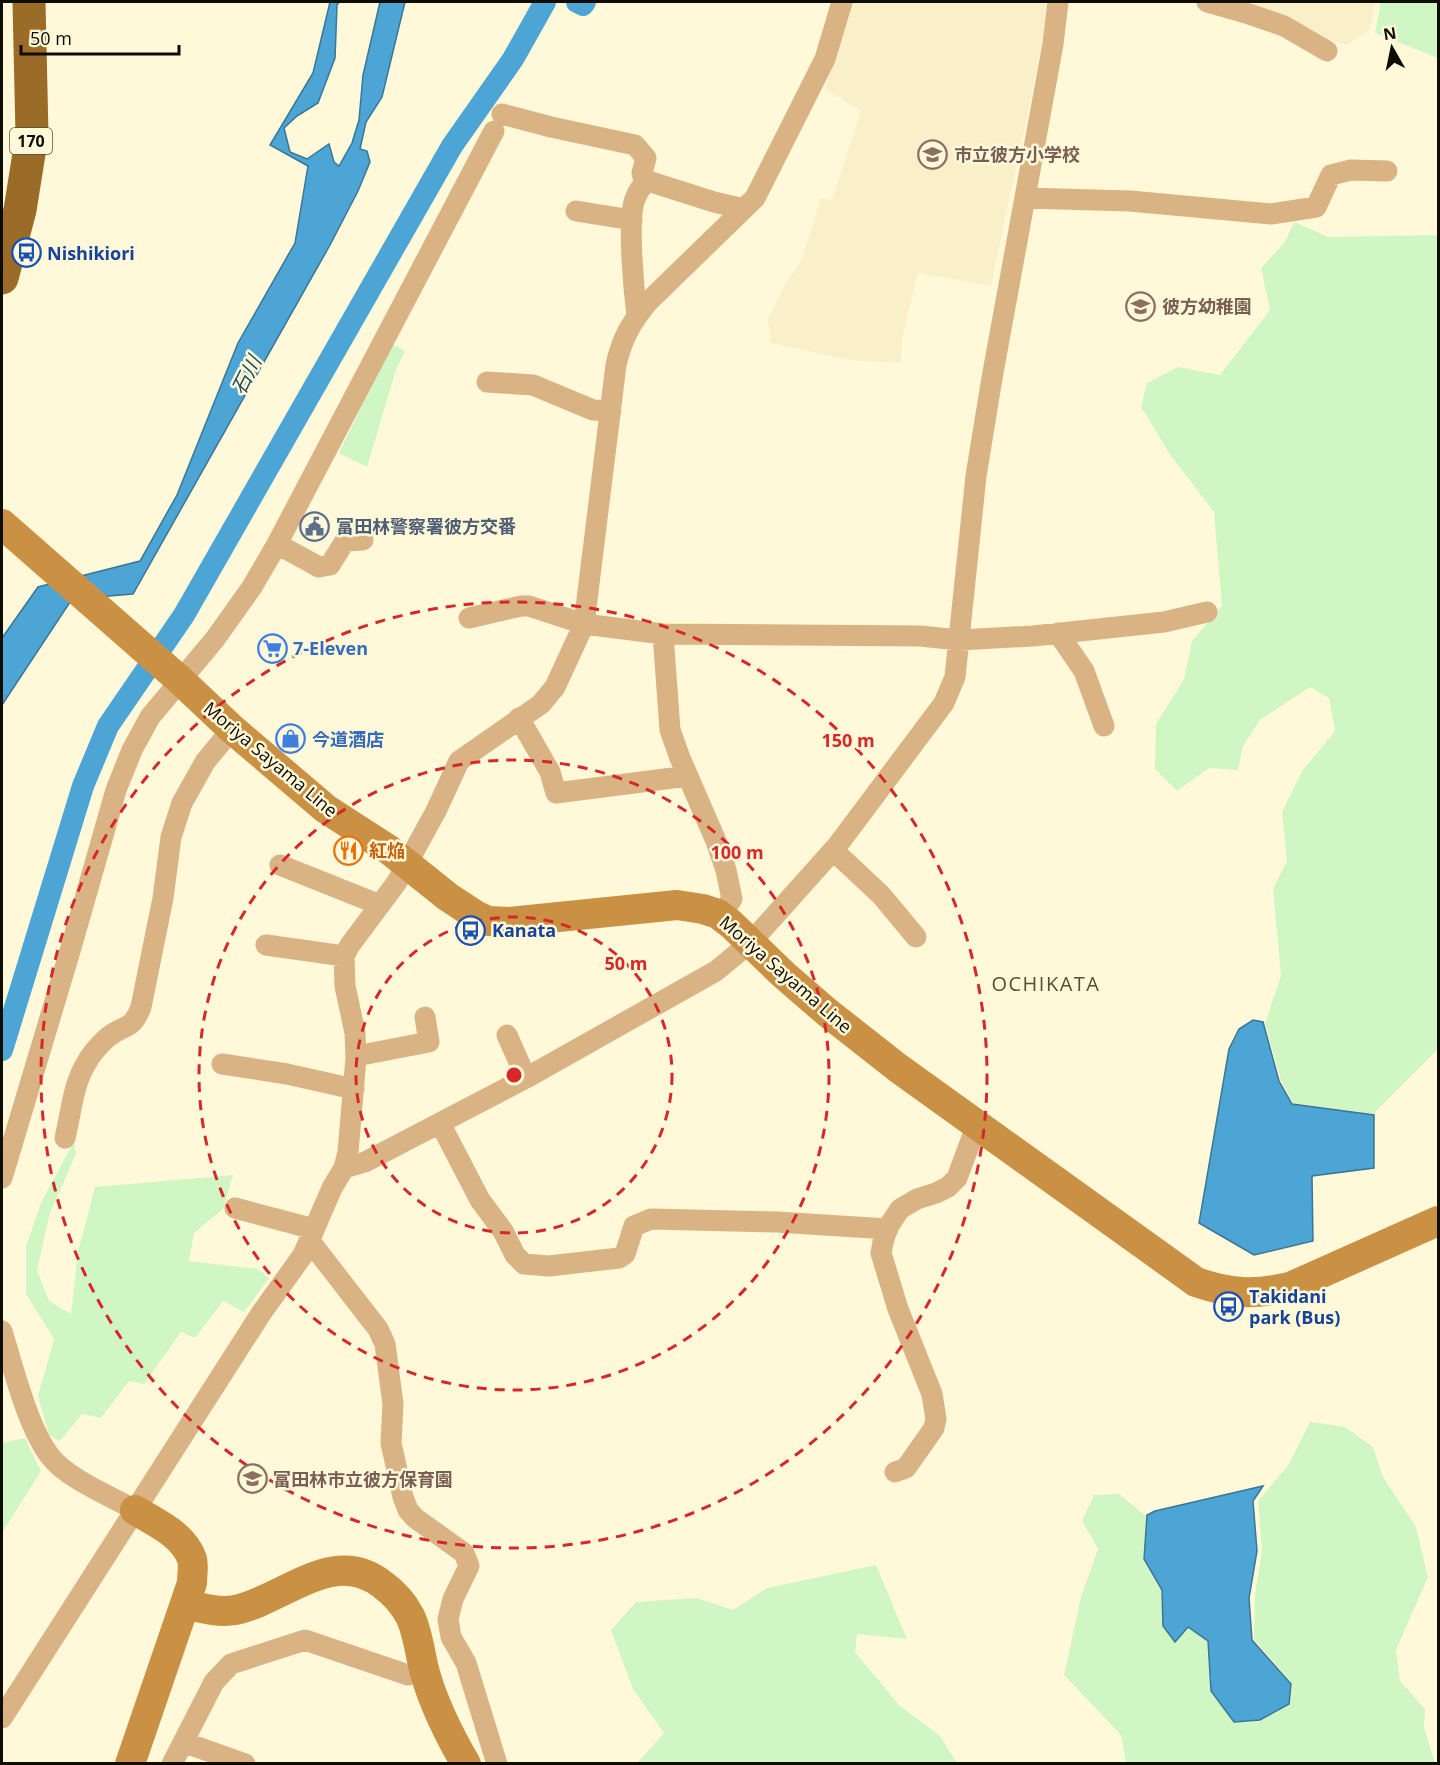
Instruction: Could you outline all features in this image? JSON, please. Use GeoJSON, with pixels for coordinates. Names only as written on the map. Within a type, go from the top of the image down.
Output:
{"type":"FeatureCollection","features":[{"type":"Feature","properties":{"kind":"highway","name":"170"},"geometry":{"type":"LineString","coordinates":[[2,278],[11,209],[32,135],[29,2]]}},
{"type":"Feature","properties":{"kind":"main road","name":"Moriya Sayama Line"},"geometry":{"type":"LineString","coordinates":[[2,524],[178,678],[232,729],[326,809],[388,849],[448,897],[477,916],[497,922],[676,905],[704,909],[720,916],[828,1013],[898,1068],[1196,1282],[1220,1291],[1254,1293],[1290,1287],[1438,1221]]}},
{"type":"Feature","properties":{"kind":"main road"},"geometry":{"type":"LineString","coordinates":[[130,1764],[192,1583],[192,1560],[183,1543],[169,1531],[135,1510]]}},
{"type":"Feature","properties":{"kind":"main road"},"geometry":{"type":"LineString","coordinates":[[185,1604],[213,1610],[235,1610],[329,1572],[349,1571],[374,1577],[394,1593],[410,1617],[425,1671],[449,1735],[466,1764]]}},
{"type":"Feature","properties":{"kind":"street"},"geometry":{"type":"LineString","coordinates":[[2,1718],[262,1312],[303,1255],[332,1188],[344,1168],[348,1152],[356,1056],[355,1033],[345,986],[344,956],[397,882],[436,811],[459,760],[541,704],[555,687],[584,624],[616,365],[622,341],[648,302],[755,198],[825,59],[842,2]]}},
{"type":"Feature","properties":{"kind":"street"},"geometry":{"type":"LineString","coordinates":[[344,1168],[365,1162],[526,1078],[716,971],[751,942],[833,850],[944,703],[956,677],[976,476],[1053,44],[1058,2]]}},
{"type":"Feature","properties":{"kind":"street"},"geometry":{"type":"LineString","coordinates":[[1207,2],[1284,26],[1327,51]]}},
{"type":"Feature","properties":{"kind":"street"},"geometry":{"type":"LineString","coordinates":[[2,1178],[116,790],[132,750],[150,717],[178,678],[215,639],[252,587],[277,544],[498,123],[551,127],[635,145],[646,158],[642,173],[645,183]]}},
{"type":"Feature","properties":{"kind":"street"},"geometry":{"type":"LineString","coordinates":[[1025,198],[1130,201],[1271,214],[1316,207],[1331,175],[1351,170],[1387,171]]}},
{"type":"Feature","properties":{"kind":"street"},"geometry":{"type":"LineString","coordinates":[[637,316],[634,295],[632,220],[634,200],[645,183],[648,181],[744,209]]}},
{"type":"Feature","properties":{"kind":"street"},"geometry":{"type":"LineString","coordinates":[[576,211],[632,220]]}},
{"type":"Feature","properties":{"kind":"street"},"geometry":{"type":"LineString","coordinates":[[487,382],[533,386],[593,410],[611,411]]}},
{"type":"Feature","properties":{"kind":"street"},"geometry":{"type":"LineString","coordinates":[[277,544],[319,567],[330,565],[345,541],[363,540]]}},
{"type":"Feature","properties":{"kind":"street"},"geometry":{"type":"LineString","coordinates":[[469,618],[529,606],[584,624],[663,634],[920,636],[959,640],[1164,622],[1207,612]]}},
{"type":"Feature","properties":{"kind":"street"},"geometry":{"type":"LineString","coordinates":[[1058,633],[1084,671],[1104,726]]}},
{"type":"Feature","properties":{"kind":"street"},"geometry":{"type":"LineString","coordinates":[[663,634],[670,730],[716,841],[726,870],[732,899],[720,916]]}},
{"type":"Feature","properties":{"kind":"street"},"geometry":{"type":"LineString","coordinates":[[519,718],[550,772],[556,793],[688,776]]}},
{"type":"Feature","properties":{"kind":"street"},"geometry":{"type":"LineString","coordinates":[[65,1138],[78,1081],[87,1061],[109,1037],[126,1029],[136,1020],[141,1008],[171,837],[182,803],[205,762],[232,729]]}},
{"type":"Feature","properties":{"kind":"street"},"geometry":{"type":"LineString","coordinates":[[833,850],[881,895],[916,937]]}},
{"type":"Feature","properties":{"kind":"street"},"geometry":{"type":"LineString","coordinates":[[280,866],[380,905]]}},
{"type":"Feature","properties":{"kind":"street"},"geometry":{"type":"LineString","coordinates":[[266,945],[344,956]]}},
{"type":"Feature","properties":{"kind":"street"},"geometry":{"type":"LineString","coordinates":[[356,1056],[429,1042],[425,1017]]}},
{"type":"Feature","properties":{"kind":"street"},"geometry":{"type":"LineString","coordinates":[[507,1035],[526,1078]]}},
{"type":"Feature","properties":{"kind":"street"},"geometry":{"type":"LineString","coordinates":[[222,1065],[287,1074],[354,1089]]}},
{"type":"Feature","properties":{"kind":"street"},"geometry":{"type":"LineString","coordinates":[[440,1123],[480,1200],[497,1222],[515,1255],[524,1263],[549,1266],[619,1258],[625,1254],[634,1226],[651,1219],[888,1228]]}},
{"type":"Feature","properties":{"kind":"street"},"geometry":{"type":"LineString","coordinates":[[895,1472],[906,1468],[934,1428],[936,1419],[932,1394],[898,1309],[881,1253],[888,1228],[900,1209],[917,1199],[948,1187],[957,1178],[977,1124]]}},
{"type":"Feature","properties":{"kind":"street"},"geometry":{"type":"LineString","coordinates":[[235,1208],[311,1234],[378,1329],[385,1344],[393,1404],[391,1443],[403,1497],[408,1510],[415,1518],[464,1553],[469,1566],[453,1599],[448,1619],[451,1637],[466,1663],[497,1764]]}},
{"type":"Feature","properties":{"kind":"street"},"geometry":{"type":"LineString","coordinates":[[2,1332],[35,1433],[50,1457],[67,1472],[135,1510]]}},
{"type":"Feature","properties":{"kind":"street"},"geometry":{"type":"LineString","coordinates":[[172,1764],[214,1682],[231,1664],[305,1640],[408,1675],[425,1671]]}},
{"type":"Feature","properties":{"kind":"street"},"geometry":{"type":"LineString","coordinates":[[183,1742],[245,1764]]}},
{"type":"Feature","properties":{"kind":"shaded area","name":"市立彼方小学校"},"geometry":{"type":"Polygon","coordinates":[[[849,2],[1048,2],[1044,35],[991,286],[918,273],[902,338],[901,363],[849,360],[771,343],[768,319],[786,283],[801,262],[821,198],[832,200],[861,111],[825,89],[849,2]]]}},
{"type":"Feature","properties":{"kind":"shaded area"},"geometry":{"type":"Polygon","coordinates":[[[1225,2],[1375,2],[1370,30],[1346,45],[1225,2]]]}},
{"type":"Feature","properties":{"kind":"green space"},"geometry":{"type":"Polygon","coordinates":[[[1381,2],[1438,2],[1438,58],[1375,33],[1381,2]]]}},
{"type":"Feature","properties":{"kind":"green space"},"geometry":{"type":"Polygon","coordinates":[[[1294,222],[1328,237],[1438,235],[1438,1049],[1373,1114],[1293,1103],[1281,1080],[1265,1023],[1281,976],[1273,889],[1287,861],[1282,812],[1302,771],[1335,731],[1329,698],[1310,687],[1260,720],[1243,746],[1238,770],[1209,768],[1177,791],[1155,769],[1156,724],[1184,679],[1192,641],[1222,606],[1214,512],[1169,453],[1141,407],[1147,383],[1178,367],[1220,375],[1270,310],[1261,268],[1285,242],[1294,222]]]}},
{"type":"Feature","properties":{"kind":"green space"},"geometry":{"type":"Polygon","coordinates":[[[392,344],[405,351],[396,370],[367,467],[339,453],[392,344]]]}},
{"type":"Feature","properties":{"kind":"green space"},"geometry":{"type":"Polygon","coordinates":[[[74,1141],[76,1154],[50,1213],[37,1270],[49,1301],[71,1314],[78,1252],[95,1187],[233,1175],[223,1209],[194,1233],[189,1261],[258,1269],[269,1278],[244,1312],[223,1301],[195,1338],[181,1332],[144,1384],[129,1381],[101,1418],[82,1414],[60,1441],[49,1435],[38,1396],[54,1339],[26,1294],[26,1246],[41,1203],[74,1141]]]}},
{"type":"Feature","properties":{"kind":"green space"},"geometry":{"type":"Polygon","coordinates":[[[1310,1422],[1345,1427],[1373,1447],[1383,1477],[1416,1527],[1428,1577],[1396,1650],[1400,1681],[1425,1709],[1424,1727],[1435,1763],[1126,1763],[1121,1735],[1064,1675],[1081,1597],[1098,1549],[1082,1521],[1094,1495],[1119,1494],[1146,1516],[1143,1560],[1161,1591],[1163,1626],[1175,1643],[1188,1627],[1207,1641],[1210,1691],[1234,1722],[1261,1721],[1290,1704],[1292,1684],[1254,1639],[1255,1595],[1262,1550],[1258,1501],[1289,1464],[1310,1422]]]}},
{"type":"Feature","properties":{"kind":"green space"},"geometry":{"type":"Polygon","coordinates":[[[25,1438],[41,1471],[2,1533],[2,1443],[25,1438]]]}},
{"type":"Feature","properties":{"kind":"green space"},"geometry":{"type":"Polygon","coordinates":[[[876,1565],[907,1639],[857,1634],[855,1652],[899,1705],[940,1736],[957,1763],[637,1763],[664,1733],[633,1689],[611,1630],[636,1602],[697,1598],[733,1610],[767,1588],[876,1565]]]}},
{"type":"Feature","properties":{"kind":"water","name":"石川"},"geometry":{"type":"Polygon","coordinates":[[[330,2],[339,2],[335,58],[318,103],[297,116],[284,128],[290,152],[307,159],[329,144],[334,162],[339,166],[352,143],[359,120],[363,75],[380,2],[405,2],[382,97],[366,122],[360,149],[367,151],[370,162],[358,191],[330,245],[133,594],[72,599],[2,705],[2,638],[38,587],[140,561],[177,495],[238,343],[295,243],[308,166],[270,145],[313,73],[330,2]]]}},
{"type":"Feature","properties":{"kind":"water"},"geometry":{"type":"Polygon","coordinates":[[[1253,1020],[1263,1022],[1279,1081],[1292,1104],[1374,1115],[1374,1168],[1312,1176],[1313,1241],[1254,1255],[1199,1223],[1229,1049],[1239,1029],[1253,1020]]]}},
{"type":"Feature","properties":{"kind":"water"},"geometry":{"type":"Polygon","coordinates":[[[1263,1486],[1253,1501],[1257,1551],[1249,1598],[1252,1640],[1291,1684],[1289,1704],[1260,1720],[1234,1722],[1211,1691],[1208,1641],[1188,1627],[1175,1642],[1163,1626],[1162,1590],[1144,1559],[1147,1515],[1155,1511],[1263,1486]]]}},
{"type":"Feature","properties":{"kind":"waterway"},"geometry":{"type":"LineString","coordinates":[[2,1050],[83,786],[108,726],[184,615],[452,146],[513,59],[545,2]]}},
{"type":"Feature","properties":{"kind":"waterway"},"geometry":{"type":"LineString","coordinates":[[577,2],[583,5],[585,2]]}},
{"type":"Feature","properties":{"kind":"place","name":"市立彼方小学校"},"geometry":{"type":"Point","coordinates":[933,154]}},
{"type":"Feature","properties":{"kind":"place","name":"Nishikiori"},"geometry":{"type":"Point","coordinates":[26,253]}},
{"type":"Feature","properties":{"kind":"place","name":"彼方幼稚園"},"geometry":{"type":"Point","coordinates":[1141,306]}},
{"type":"Feature","properties":{"kind":"place","name":"富田林警察署彼方交番"},"geometry":{"type":"Point","coordinates":[315,526]}},
{"type":"Feature","properties":{"kind":"place","name":"7-Eleven"},"geometry":{"type":"Point","coordinates":[272,648]}},
{"type":"Feature","properties":{"kind":"place","name":"今道酒店"},"geometry":{"type":"Point","coordinates":[291,739]}},
{"type":"Feature","properties":{"kind":"place","name":"紅焔"},"geometry":{"type":"Point","coordinates":[348,850]}},
{"type":"Feature","properties":{"kind":"place","name":"Kanata"},"geometry":{"type":"Point","coordinates":[471,930]}},
{"type":"Feature","properties":{"kind":"place","name":"Takidani park (Bus)"},"geometry":{"type":"Point","coordinates":[1228,1306]}},
{"type":"Feature","properties":{"kind":"place","name":"富田林市立彼方保育園"},"geometry":{"type":"Point","coordinates":[252,1479]}},
{"type":"Feature","properties":{"kind":"district","name":"OCHIKATA"},"geometry":{"type":"Point","coordinates":[1046,983]}}]}
